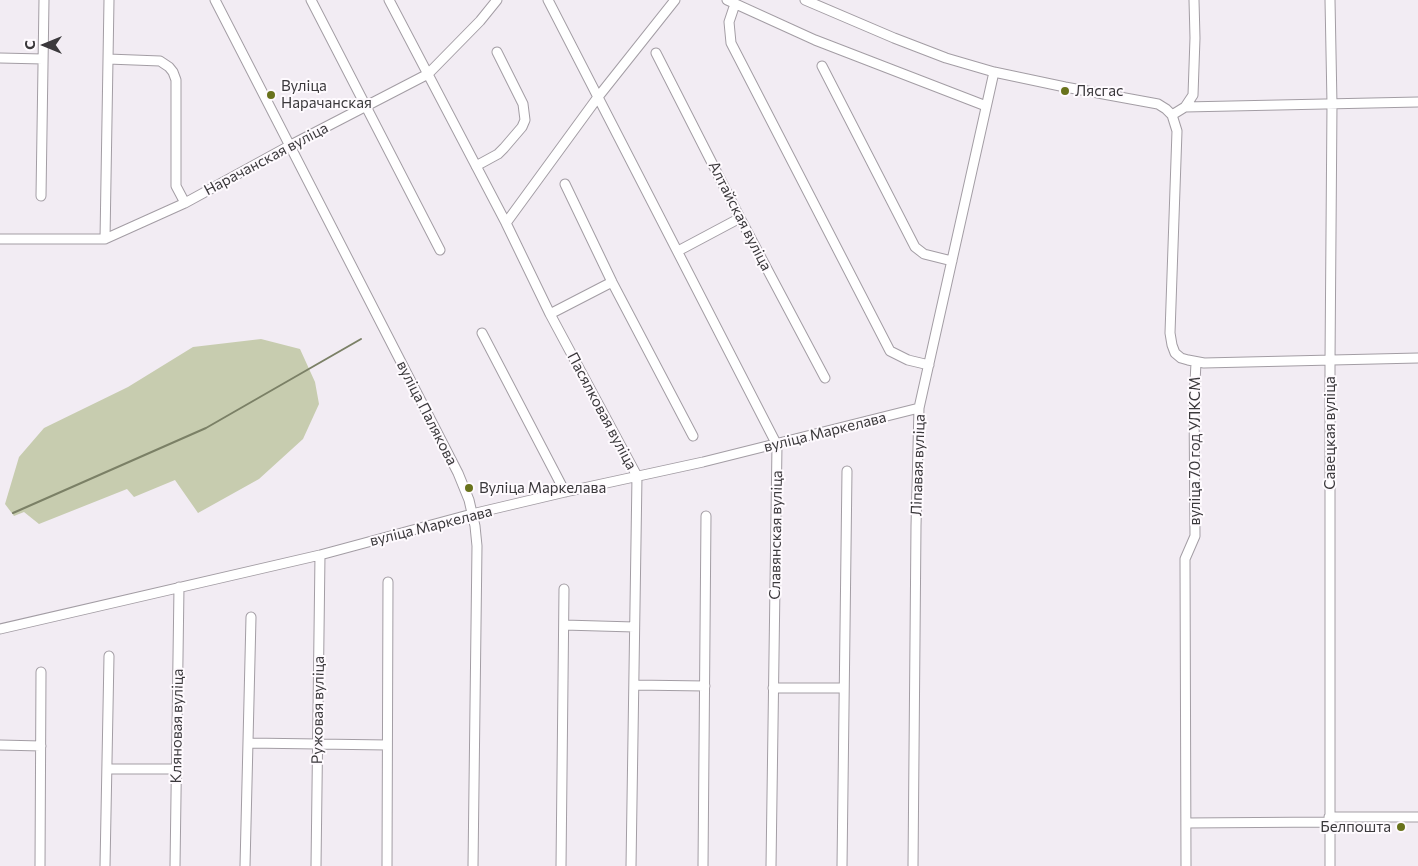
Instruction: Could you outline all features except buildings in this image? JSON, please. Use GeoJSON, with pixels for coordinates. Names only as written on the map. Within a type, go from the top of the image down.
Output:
{"type":"FeatureCollection","features":[{"type":"Feature","properties":{"kind":"street"},"geometry":{"type":"LineString","coordinates":[[41,196],[44,0]]}},
{"type":"Feature","properties":{"kind":"street"},"geometry":{"type":"LineString","coordinates":[[106,239],[109,0]]}},
{"type":"Feature","properties":{"kind":"street","name":"вуліца Палякова"},"geometry":{"type":"LineString","coordinates":[[215,0],[458,473],[469,500],[477,546],[473,866]]}},
{"type":"Feature","properties":{"kind":"street"},"geometry":{"type":"LineString","coordinates":[[311,0],[440,250]]}},
{"type":"Feature","properties":{"kind":"street","name":"Пасялковая вуліца"},"geometry":{"type":"LineString","coordinates":[[390,0],[506,223],[550,314],[637,476],[631,866]]}},
{"type":"Feature","properties":{"kind":"street","name":"Нарачанская вуліца"},"geometry":{"type":"LineString","coordinates":[[0,239],[106,239],[185,202],[428,74],[480,21],[497,0]]}},
{"type":"Feature","properties":{"kind":"street","name":"Славянская вуліца"},"geometry":{"type":"LineString","coordinates":[[548,0],[777,444],[771,866]]}},
{"type":"Feature","properties":{"kind":"street"},"geometry":{"type":"LineString","coordinates":[[506,223],[598,97],[675,0]]}},
{"type":"Feature","properties":{"kind":"street"},"geometry":{"type":"LineString","coordinates":[[805,0],[814,2],[937,54],[994,72],[1158,104],[1172,115],[1185,107],[1193,95],[1194,0]]}},
{"type":"Feature","properties":{"kind":"street","name":"Савецкая вуліца"},"geometry":{"type":"LineString","coordinates":[[1330,0],[1332,104],[1330,866]]}},
{"type":"Feature","properties":{"kind":"street"},"geometry":{"type":"LineString","coordinates":[[929,366],[908,360],[890,351],[731,43],[729,22],[731,2],[815,40],[986,106]]}},
{"type":"Feature","properties":{"kind":"street"},"geometry":{"type":"LineString","coordinates":[[476,166],[498,154],[522,127],[525,120],[523,104],[497,52]]}},
{"type":"Feature","properties":{"kind":"street","name":"Алтайская вуліца"},"geometry":{"type":"LineString","coordinates":[[656,53],[740,218],[825,378]]}},
{"type":"Feature","properties":{"kind":"street"},"geometry":{"type":"LineString","coordinates":[[0,58],[43,59]]}},
{"type":"Feature","properties":{"kind":"street"},"geometry":{"type":"LineString","coordinates":[[108,60],[160,61],[173,72],[176,80],[176,186],[185,202]]}},
{"type":"Feature","properties":{"kind":"street"},"geometry":{"type":"LineString","coordinates":[[822,66],[915,247],[924,254],[952,261]]}},
{"type":"Feature","properties":{"kind":"street","name":"Ліпавая вуліца"},"geometry":{"type":"LineString","coordinates":[[913,866],[919,408],[994,72]]}},
{"type":"Feature","properties":{"kind":"street"},"geometry":{"type":"LineString","coordinates":[[1185,107],[1418,102]]}},
{"type":"Feature","properties":{"kind":"street","name":"вуліца 70 год УЛКСМ"},"geometry":{"type":"LineString","coordinates":[[1172,115],[1177,131],[1170,333],[1175,353],[1181,358],[1196,362],[1194,401],[1195,536],[1185,559],[1186,866]]}},
{"type":"Feature","properties":{"kind":"street"},"geometry":{"type":"LineString","coordinates":[[566,184],[612,282],[693,436]]}},
{"type":"Feature","properties":{"kind":"street"},"geometry":{"type":"LineString","coordinates":[[678,251],[740,218]]}},
{"type":"Feature","properties":{"kind":"street"},"geometry":{"type":"LineString","coordinates":[[550,314],[612,282]]}},
{"type":"Feature","properties":{"kind":"street"},"geometry":{"type":"LineString","coordinates":[[482,333],[565,492]]}},
{"type":"Feature","properties":{"kind":"street"},"geometry":{"type":"LineString","coordinates":[[1196,362],[1418,358]]}},
{"type":"Feature","properties":{"kind":"street","name":"вуліца Маркелава"},"geometry":{"type":"LineString","coordinates":[[0,628],[320,555],[472,514],[704,462],[919,408]]}},
{"type":"Feature","properties":{"kind":"street"},"geometry":{"type":"LineString","coordinates":[[842,866],[847,471]]}},
{"type":"Feature","properties":{"kind":"street"},"geometry":{"type":"LineString","coordinates":[[702,866],[706,516]]}},
{"type":"Feature","properties":{"kind":"street","name":"Ружовая вуліца"},"geometry":{"type":"LineString","coordinates":[[316,866],[320,555]]}},
{"type":"Feature","properties":{"kind":"street"},"geometry":{"type":"LineString","coordinates":[[386,866],[388,582]]}},
{"type":"Feature","properties":{"kind":"street","name":"Кляновая вуліца"},"geometry":{"type":"LineString","coordinates":[[175,866],[178,587]]}},
{"type":"Feature","properties":{"kind":"street"},"geometry":{"type":"LineString","coordinates":[[561,866],[564,589]]}},
{"type":"Feature","properties":{"kind":"street"},"geometry":{"type":"LineString","coordinates":[[246,866],[250,617]]}},
{"type":"Feature","properties":{"kind":"street"},"geometry":{"type":"LineString","coordinates":[[564,625],[634,627]]}},
{"type":"Feature","properties":{"kind":"street"},"geometry":{"type":"LineString","coordinates":[[105,866],[109,656]]}},
{"type":"Feature","properties":{"kind":"street"},"geometry":{"type":"LineString","coordinates":[[40,866],[41,672]]}},
{"type":"Feature","properties":{"kind":"street"},"geometry":{"type":"LineString","coordinates":[[634,685],[705,686]]}},
{"type":"Feature","properties":{"kind":"street"},"geometry":{"type":"LineString","coordinates":[[773,688],[844,688]]}},
{"type":"Feature","properties":{"kind":"street"},"geometry":{"type":"LineString","coordinates":[[249,743],[387,745]]}},
{"type":"Feature","properties":{"kind":"street"},"geometry":{"type":"LineString","coordinates":[[0,746],[41,746]]}},
{"type":"Feature","properties":{"kind":"street"},"geometry":{"type":"LineString","coordinates":[[107,768],[176,769]]}},
{"type":"Feature","properties":{"kind":"street"},"geometry":{"type":"LineString","coordinates":[[1186,823],[1418,817]]}},
{"type":"Feature","properties":{"kind":"green space"},"geometry":{"type":"Polygon","coordinates":[[[261,339],[300,349],[315,382],[319,404],[303,439],[259,479],[198,513],[175,480],[134,497],[127,489],[39,524],[24,512],[14,516],[5,504],[19,457],[44,428],[128,387],[193,347],[261,339]]]}},
{"type":"Feature","properties":{"kind":"waterway"},"geometry":{"type":"LineString","coordinates":[[13,513],[206,428],[361,339]]}},
{"type":"Feature","properties":{"kind":"place","name":"Лясгас"},"geometry":{"type":"Point","coordinates":[1065,91]}},
{"type":"Feature","properties":{"kind":"place","name":"Вуліца Нарачанская"},"geometry":{"type":"Point","coordinates":[271,95]}},
{"type":"Feature","properties":{"kind":"place","name":"Вуліца Маркелава"},"geometry":{"type":"Point","coordinates":[469,488]}},
{"type":"Feature","properties":{"kind":"place","name":"Белпошта"},"geometry":{"type":"Point","coordinates":[1401,827]}}]}
